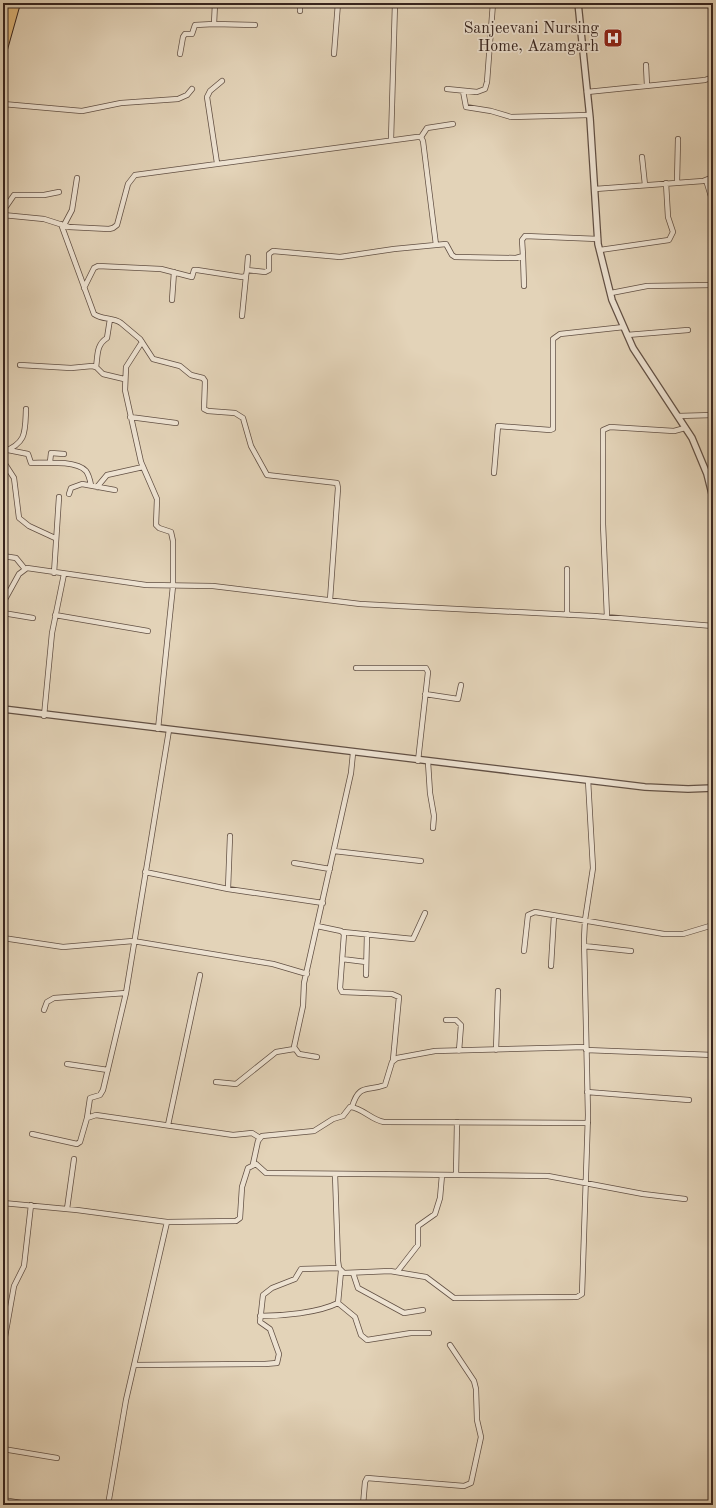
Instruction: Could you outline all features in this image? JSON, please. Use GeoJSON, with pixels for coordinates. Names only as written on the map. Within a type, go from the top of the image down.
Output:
{"type":"FeatureCollection","features":[{"type":"Feature","properties":{"kind":"highway"},"geometry":{"type":"LineString","coordinates":[[3,24],[9,3]]}},
{"type":"Feature","properties":{"kind":"highway"},"geometry":{"type":"LineString","coordinates":[[3,49],[16,3]]}},
{"type":"Feature","properties":{"kind":"street"},"geometry":{"type":"LineString","coordinates":[[214,24],[215,3]]}},
{"type":"Feature","properties":{"kind":"street"},"geometry":{"type":"LineString","coordinates":[[300,3],[300,11]]}},
{"type":"Feature","properties":{"kind":"street"},"geometry":{"type":"LineString","coordinates":[[334,54],[338,3]]}},
{"type":"Feature","properties":{"kind":"street"},"geometry":{"type":"LineString","coordinates":[[391,140],[395,3]]}},
{"type":"Feature","properties":{"kind":"street"},"geometry":{"type":"LineString","coordinates":[[447,89],[480,92],[486,86],[493,3]]}},
{"type":"Feature","properties":{"kind":"street"},"geometry":{"type":"LineString","coordinates":[[578,3],[590,115],[598,239],[611,293],[633,348],[692,438],[707,474],[713,498]]}},
{"type":"Feature","properties":{"kind":"street"},"geometry":{"type":"LineString","coordinates":[[180,54],[183,36],[192,33],[195,25],[255,24]]}},
{"type":"Feature","properties":{"kind":"street"},"geometry":{"type":"LineString","coordinates":[[646,65],[647,86]]}},
{"type":"Feature","properties":{"kind":"street"},"geometry":{"type":"LineString","coordinates":[[587,92],[705,80],[713,77]]}},
{"type":"Feature","properties":{"kind":"street"},"geometry":{"type":"LineString","coordinates":[[217,163],[207,97],[210,91],[222,81]]}},
{"type":"Feature","properties":{"kind":"street"},"geometry":{"type":"LineString","coordinates":[[3,104],[82,111],[121,104],[178,99],[187,95],[192,89]]}},
{"type":"Feature","properties":{"kind":"street"},"geometry":{"type":"LineString","coordinates":[[463,90],[466,107],[491,111],[511,117],[590,115]]}},
{"type":"Feature","properties":{"kind":"street"},"geometry":{"type":"LineString","coordinates":[[436,245],[421,138],[427,128],[453,124]]}},
{"type":"Feature","properties":{"kind":"street"},"geometry":{"type":"LineString","coordinates":[[3,215],[44,219],[73,227],[113,228],[117,225],[128,184],[136,175],[391,140],[421,138]]}},
{"type":"Feature","properties":{"kind":"street"},"geometry":{"type":"LineString","coordinates":[[677,182],[678,139]]}},
{"type":"Feature","properties":{"kind":"street"},"geometry":{"type":"LineString","coordinates":[[642,157],[645,185]]}},
{"type":"Feature","properties":{"kind":"street"},"geometry":{"type":"LineString","coordinates":[[595,189],[706,180],[713,177]]}},
{"type":"Feature","properties":{"kind":"street"},"geometry":{"type":"LineString","coordinates":[[62,224],[72,210],[76,178]]}},
{"type":"Feature","properties":{"kind":"street"},"geometry":{"type":"LineString","coordinates":[[706,180],[713,203]]}},
{"type":"Feature","properties":{"kind":"street"},"geometry":{"type":"LineString","coordinates":[[600,250],[669,240],[673,232],[668,217],[666,184]]}},
{"type":"Feature","properties":{"kind":"street"},"geometry":{"type":"LineString","coordinates":[[3,211],[14,195],[44,195],[59,192]]}},
{"type":"Feature","properties":{"kind":"street"},"geometry":{"type":"LineString","coordinates":[[62,224],[94,314],[121,322],[142,342],[146,351],[153,359],[180,366],[191,375],[203,378],[205,381],[204,407],[206,411],[235,413],[243,418],[253,450],[267,475],[337,483],[338,488],[330,600]]}},
{"type":"Feature","properties":{"kind":"street"},"geometry":{"type":"LineString","coordinates":[[524,286],[522,240],[525,236],[598,239]]}},
{"type":"Feature","properties":{"kind":"street"},"geometry":{"type":"LineString","coordinates":[[247,270],[268,271],[270,254],[273,251],[340,257],[446,244],[452,256],[455,257],[516,258],[523,256]]}},
{"type":"Feature","properties":{"kind":"street"},"geometry":{"type":"LineString","coordinates":[[242,316],[248,257]]}},
{"type":"Feature","properties":{"kind":"street"},"geometry":{"type":"LineString","coordinates":[[84,288],[94,268],[98,266],[161,269],[192,277],[194,270],[242,277],[246,276]]}},
{"type":"Feature","properties":{"kind":"street"},"geometry":{"type":"LineString","coordinates":[[172,300],[174,272]]}},
{"type":"Feature","properties":{"kind":"street"},"geometry":{"type":"LineString","coordinates":[[611,293],[647,286],[713,285]]}},
{"type":"Feature","properties":{"kind":"street"},"geometry":{"type":"LineString","coordinates":[[96,367],[100,342],[107,338],[110,319]]}},
{"type":"Feature","properties":{"kind":"street"},"geometry":{"type":"LineString","coordinates":[[494,473],[498,426],[550,430],[553,428],[553,339],[560,334],[624,327]]}},
{"type":"Feature","properties":{"kind":"street"},"geometry":{"type":"LineString","coordinates":[[627,335],[688,330]]}},
{"type":"Feature","properties":{"kind":"street"},"geometry":{"type":"LineString","coordinates":[[142,342],[128,361],[124,378],[130,417],[143,467],[157,499],[157,526],[171,532],[173,536],[173,586],[158,729]]}},
{"type":"Feature","properties":{"kind":"street"},"geometry":{"type":"LineString","coordinates":[[20,365],[71,368],[89,366],[96,367],[103,374],[124,378]]}},
{"type":"Feature","properties":{"kind":"street"},"geometry":{"type":"LineString","coordinates":[[5,451],[25,436],[26,409]]}},
{"type":"Feature","properties":{"kind":"street"},"geometry":{"type":"LineString","coordinates":[[678,416],[713,415]]}},
{"type":"Feature","properties":{"kind":"street"},"geometry":{"type":"LineString","coordinates":[[130,417],[176,423]]}},
{"type":"Feature","properties":{"kind":"street"},"geometry":{"type":"LineString","coordinates":[[607,617],[603,524],[603,430],[610,427],[674,431],[685,428]]}},
{"type":"Feature","properties":{"kind":"street"},"geometry":{"type":"LineString","coordinates":[[5,451],[28,454],[31,463],[50,462],[82,467],[87,473],[91,485]]}},
{"type":"Feature","properties":{"kind":"street"},"geometry":{"type":"LineString","coordinates":[[50,462],[51,453],[64,454]]}},
{"type":"Feature","properties":{"kind":"street"},"geometry":{"type":"LineString","coordinates":[[3,461],[14,478],[20,518],[29,526],[55,538]]}},
{"type":"Feature","properties":{"kind":"street"},"geometry":{"type":"LineString","coordinates":[[97,487],[107,476],[143,467]]}},
{"type":"Feature","properties":{"kind":"street"},"geometry":{"type":"LineString","coordinates":[[69,494],[74,486],[82,484],[115,490]]}},
{"type":"Feature","properties":{"kind":"street"},"geometry":{"type":"LineString","coordinates":[[54,572],[55,538],[59,497]]}},
{"type":"Feature","properties":{"kind":"street"},"geometry":{"type":"LineString","coordinates":[[3,556],[16,558],[25,568],[119,583],[227,587],[330,600],[418,608],[607,617],[713,626]]}},
{"type":"Feature","properties":{"kind":"street"},"geometry":{"type":"LineString","coordinates":[[3,603],[19,574],[25,568]]}},
{"type":"Feature","properties":{"kind":"street"},"geometry":{"type":"LineString","coordinates":[[567,615],[568,569]]}},
{"type":"Feature","properties":{"kind":"street"},"geometry":{"type":"LineString","coordinates":[[44,716],[55,615],[64,574]]}},
{"type":"Feature","properties":{"kind":"street"},"geometry":{"type":"LineString","coordinates":[[3,613],[33,618]]}},
{"type":"Feature","properties":{"kind":"street"},"geometry":{"type":"LineString","coordinates":[[55,615],[148,631]]}},
{"type":"Feature","properties":{"kind":"street"},"geometry":{"type":"LineString","coordinates":[[356,668],[426,668],[428,672],[418,761]]}},
{"type":"Feature","properties":{"kind":"street"},"geometry":{"type":"LineString","coordinates":[[425,694],[458,699],[461,685]]}},
{"type":"Feature","properties":{"kind":"street"},"geometry":{"type":"LineString","coordinates":[[3,709],[44,716],[645,787],[688,789],[713,788]]}},
{"type":"Feature","properties":{"kind":"street"},"geometry":{"type":"LineString","coordinates":[[32,1134],[77,1144],[80,1142],[87,1118],[90,1098],[102,1094],[126,993],[145,872],[168,744],[169,730]]}},
{"type":"Feature","properties":{"kind":"street"},"geometry":{"type":"LineString","coordinates":[[294,1049],[303,1006],[307,974],[352,773],[353,753]]}},
{"type":"Feature","properties":{"kind":"street"},"geometry":{"type":"LineString","coordinates":[[428,762],[430,793],[434,816],[433,828]]}},
{"type":"Feature","properties":{"kind":"street"},"geometry":{"type":"LineString","coordinates":[[134,1365],[277,1363],[279,1354],[270,1329],[261,1324],[260,1316],[262,1299],[265,1292],[285,1281],[295,1279],[301,1269],[340,1270],[353,1273],[397,1272],[430,1279],[454,1298],[580,1296],[582,1290],[588,1123],[584,946],[585,920],[593,868],[588,780]]}},
{"type":"Feature","properties":{"kind":"street"},"geometry":{"type":"LineString","coordinates":[[228,889],[230,836]]}},
{"type":"Feature","properties":{"kind":"street"},"geometry":{"type":"LineString","coordinates":[[334,851],[421,861]]}},
{"type":"Feature","properties":{"kind":"street"},"geometry":{"type":"LineString","coordinates":[[294,863],[330,869]]}},
{"type":"Feature","properties":{"kind":"street"},"geometry":{"type":"LineString","coordinates":[[145,872],[228,889],[323,903]]}},
{"type":"Feature","properties":{"kind":"street"},"geometry":{"type":"LineString","coordinates":[[524,951],[530,914],[534,912],[664,934],[683,934],[713,925]]}},
{"type":"Feature","properties":{"kind":"street"},"geometry":{"type":"LineString","coordinates":[[318,926],[343,932],[413,939],[425,913]]}},
{"type":"Feature","properties":{"kind":"street"},"geometry":{"type":"LineString","coordinates":[[551,966],[554,916]]}},
{"type":"Feature","properties":{"kind":"street"},"geometry":{"type":"LineString","coordinates":[[3,1203],[68,1209],[166,1222],[238,1220],[242,1187],[248,1168],[253,1164],[256,1148],[260,1138],[266,1136],[314,1131],[333,1119],[343,1116],[348,1108],[352,1107],[355,1096],[360,1090],[385,1084],[393,1060],[399,996],[392,994],[342,992],[340,988],[343,932]]}},
{"type":"Feature","properties":{"kind":"street"},"geometry":{"type":"LineString","coordinates":[[366,975],[367,934]]}},
{"type":"Feature","properties":{"kind":"street"},"geometry":{"type":"LineString","coordinates":[[3,938],[63,947],[134,941],[268,963],[307,974]]}},
{"type":"Feature","properties":{"kind":"street"},"geometry":{"type":"LineString","coordinates":[[584,946],[631,951]]}},
{"type":"Feature","properties":{"kind":"street"},"geometry":{"type":"LineString","coordinates":[[342,958],[366,962]]}},
{"type":"Feature","properties":{"kind":"street"},"geometry":{"type":"LineString","coordinates":[[168,1125],[200,975]]}},
{"type":"Feature","properties":{"kind":"street"},"geometry":{"type":"LineString","coordinates":[[496,1050],[498,991]]}},
{"type":"Feature","properties":{"kind":"street"},"geometry":{"type":"LineString","coordinates":[[44,1010],[47,1002],[54,998],[126,993]]}},
{"type":"Feature","properties":{"kind":"street"},"geometry":{"type":"LineString","coordinates":[[446,1020],[456,1020],[461,1025],[460,1051]]}},
{"type":"Feature","properties":{"kind":"street"},"geometry":{"type":"LineString","coordinates":[[393,1060],[434,1051],[586,1048],[713,1055]]}},
{"type":"Feature","properties":{"kind":"street"},"geometry":{"type":"LineString","coordinates":[[294,1049],[299,1054],[317,1057]]}},
{"type":"Feature","properties":{"kind":"street"},"geometry":{"type":"LineString","coordinates":[[216,1082],[236,1084],[276,1052],[294,1049]]}},
{"type":"Feature","properties":{"kind":"street"},"geometry":{"type":"LineString","coordinates":[[67,1064],[108,1070]]}},
{"type":"Feature","properties":{"kind":"street"},"geometry":{"type":"LineString","coordinates":[[587,1092],[689,1100]]}},
{"type":"Feature","properties":{"kind":"street"},"geometry":{"type":"LineString","coordinates":[[352,1107],[380,1121],[588,1123]]}},
{"type":"Feature","properties":{"kind":"street"},"geometry":{"type":"LineString","coordinates":[[87,1118],[96,1115],[233,1135],[252,1133],[260,1138]]}},
{"type":"Feature","properties":{"kind":"street"},"geometry":{"type":"LineString","coordinates":[[456,1175],[457,1122]]}},
{"type":"Feature","properties":{"kind":"street"},"geometry":{"type":"LineString","coordinates":[[68,1209],[74,1159]]}},
{"type":"Feature","properties":{"kind":"street"},"geometry":{"type":"LineString","coordinates":[[253,1164],[258,1165],[261,1171],[266,1173],[548,1176],[643,1194],[685,1199]]}},
{"type":"Feature","properties":{"kind":"street"},"geometry":{"type":"LineString","coordinates":[[335,1174],[340,1270],[338,1303]]}},
{"type":"Feature","properties":{"kind":"street"},"geometry":{"type":"LineString","coordinates":[[397,1272],[418,1245],[418,1226],[435,1214],[440,1198],[442,1175]]}},
{"type":"Feature","properties":{"kind":"street"},"geometry":{"type":"LineString","coordinates":[[3,1348],[14,1286],[24,1266],[31,1205]]}},
{"type":"Feature","properties":{"kind":"street"},"geometry":{"type":"LineString","coordinates":[[108,1505],[126,1400],[166,1222]]}},
{"type":"Feature","properties":{"kind":"street"},"geometry":{"type":"LineString","coordinates":[[353,1273],[358,1288],[371,1293],[379,1300],[404,1313],[423,1310]]}},
{"type":"Feature","properties":{"kind":"street"},"geometry":{"type":"LineString","coordinates":[[260,1316],[278,1316],[316,1309],[338,1303]]}},
{"type":"Feature","properties":{"kind":"street"},"geometry":{"type":"LineString","coordinates":[[338,1303],[355,1317],[361,1335],[367,1340],[411,1333],[429,1333]]}},
{"type":"Feature","properties":{"kind":"street"},"geometry":{"type":"LineString","coordinates":[[363,1505],[365,1482],[367,1478],[469,1485],[473,1479],[480,1430],[476,1385],[450,1345]]}},
{"type":"Feature","properties":{"kind":"street"},"geometry":{"type":"LineString","coordinates":[[3,1449],[57,1458]]}},
{"type":"Feature","properties":{"kind":"street"},"geometry":{"type":"LineString","coordinates":[[3,1500],[33,1505]]}},
{"type":"Feature","properties":{"kind":"place","name":"Sanjeevani Nursing Home, Azamgarh"},"geometry":{"type":"Point","coordinates":[613,38]}}]}
